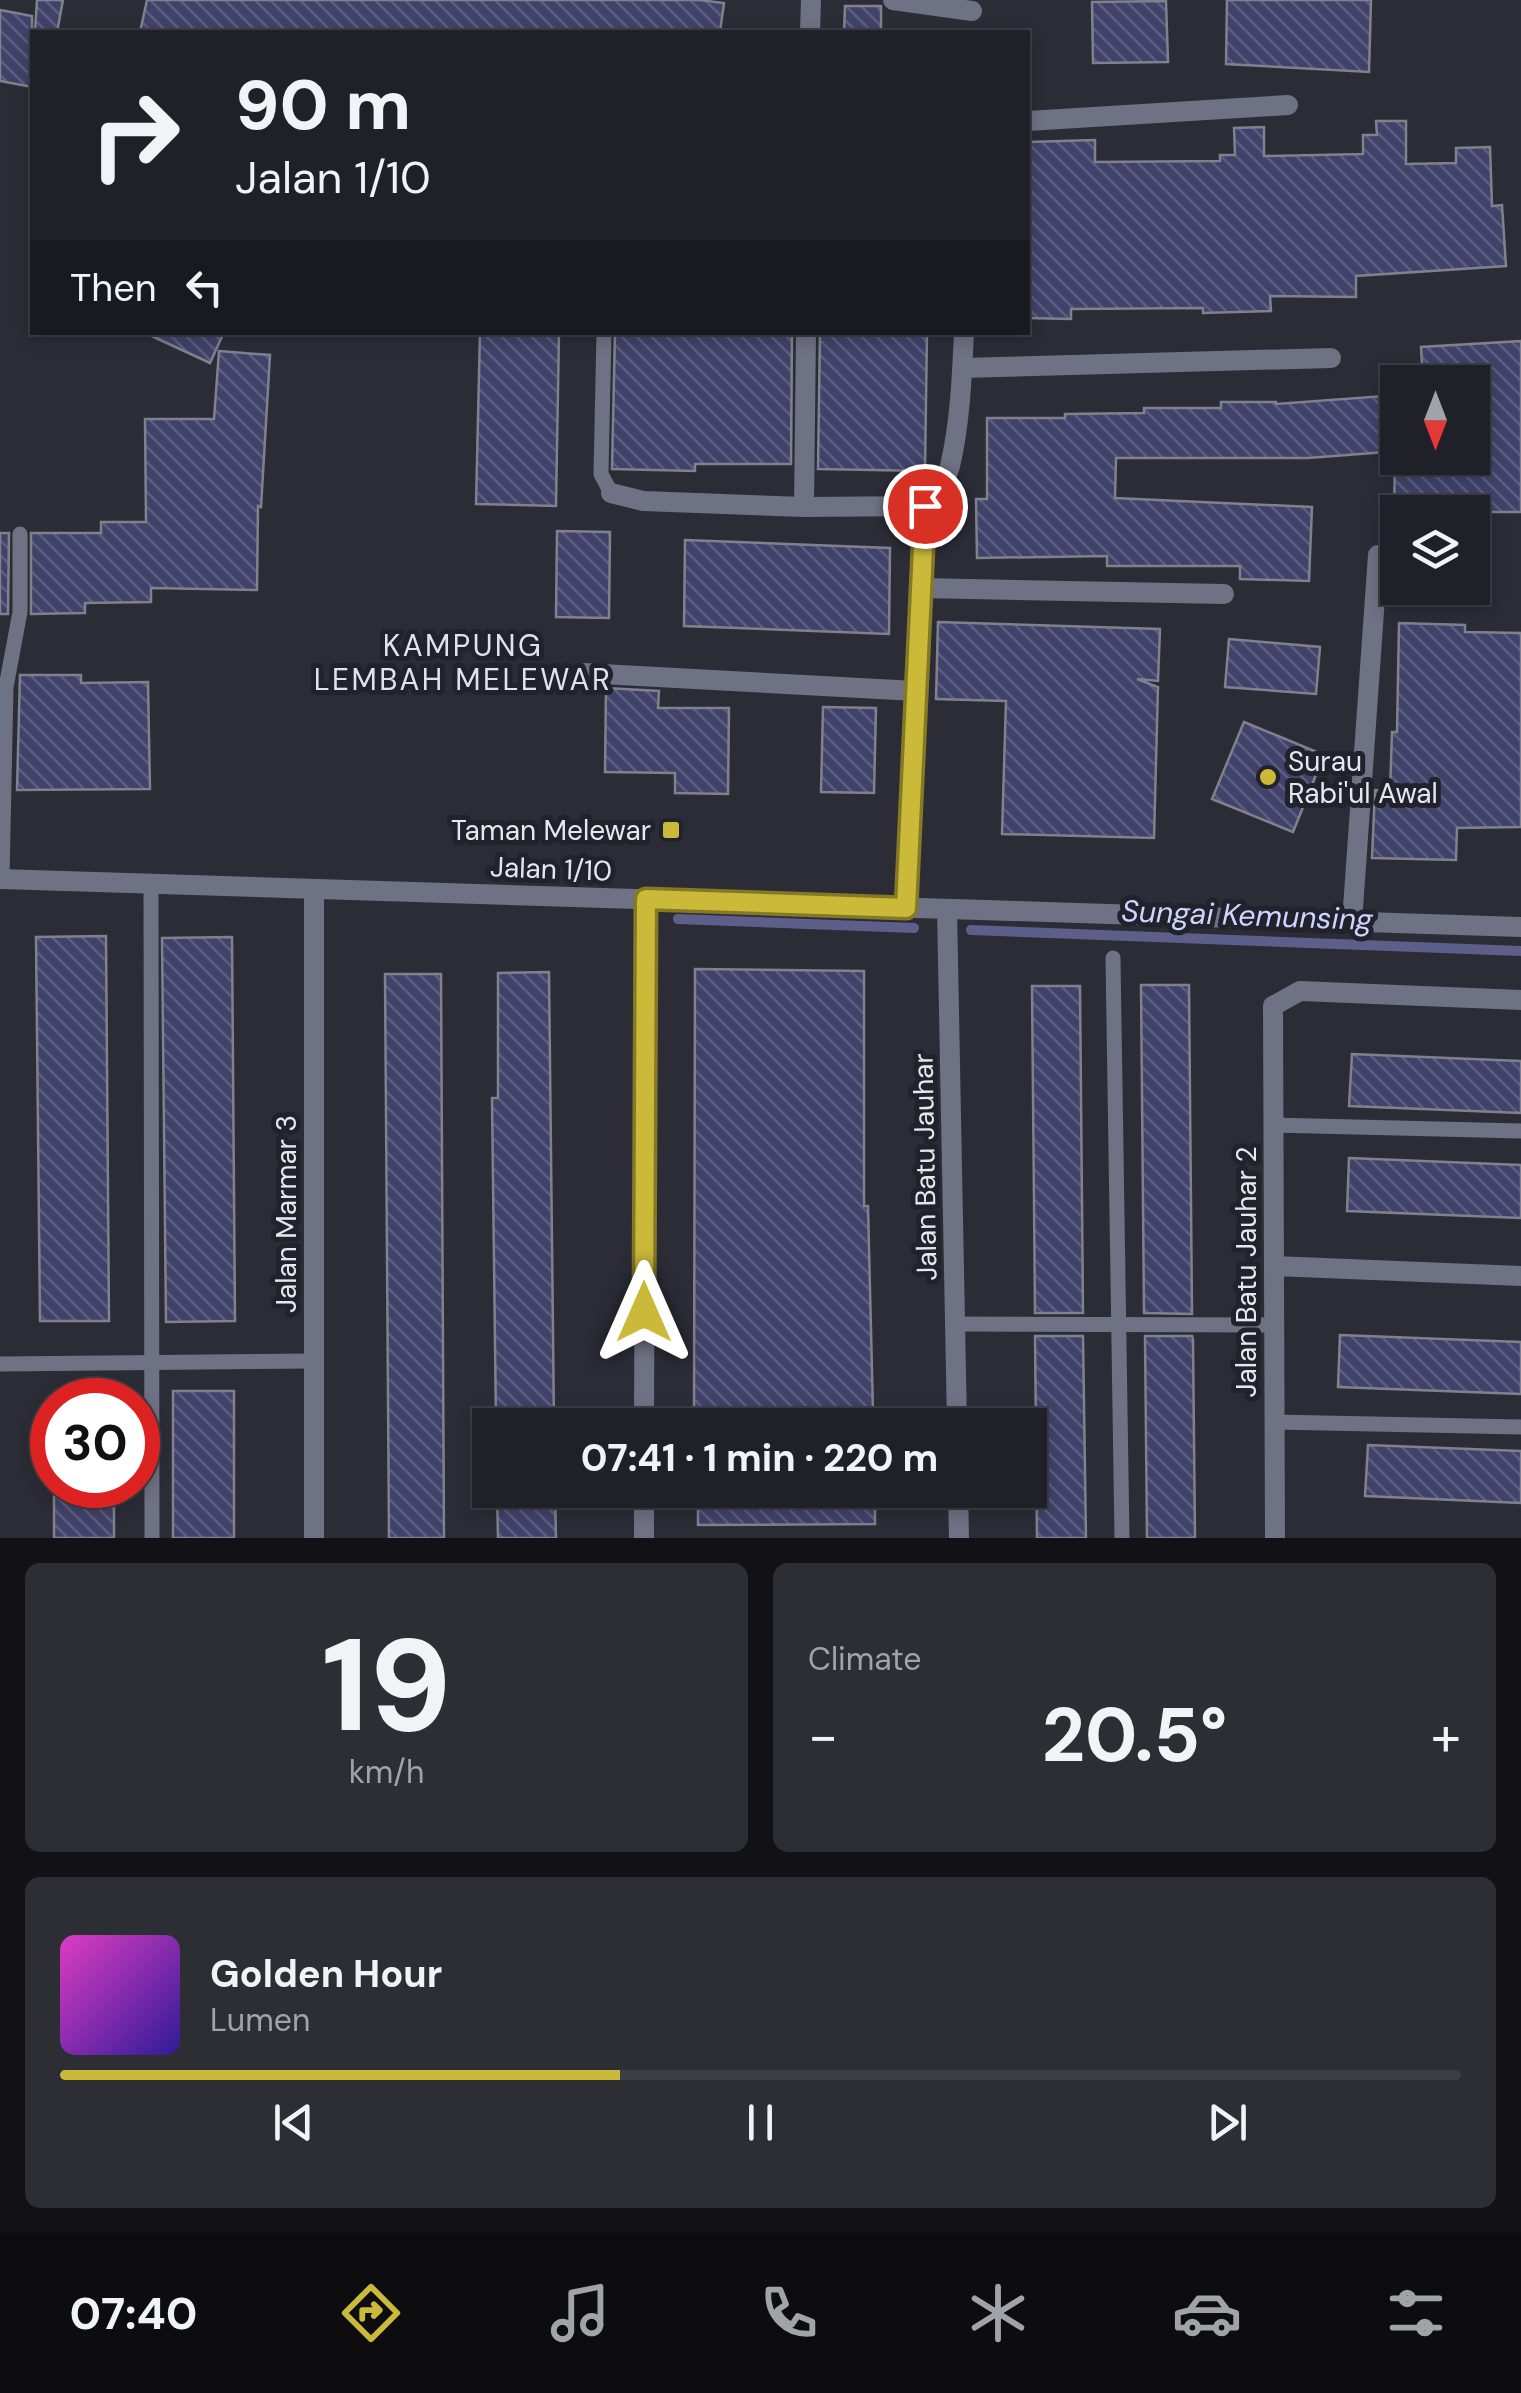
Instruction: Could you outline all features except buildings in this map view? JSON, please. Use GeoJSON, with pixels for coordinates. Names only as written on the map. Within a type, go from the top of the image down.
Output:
{"type":"FeatureCollection","features":[{"type":"Feature","properties":{"kind":"street"},"geometry":{"type":"LineString","coordinates":[[810,30],[811,0]]}},
{"type":"Feature","properties":{"kind":"street"},"geometry":{"type":"LineString","coordinates":[[893,0],[972,5]]}},
{"type":"Feature","properties":{"kind":"street"},"geometry":{"type":"LineString","coordinates":[[1030,121],[1288,105]]}},
{"type":"Feature","properties":{"kind":"street"},"geometry":{"type":"LineString","coordinates":[[804,507],[806,335]]}},
{"type":"Feature","properties":{"kind":"street"},"geometry":{"type":"LineString","coordinates":[[906,908],[925,506],[949,470],[964,335]]}},
{"type":"Feature","properties":{"kind":"street"},"geometry":{"type":"LineString","coordinates":[[963,368],[1331,358]]}},
{"type":"Feature","properties":{"kind":"street"},"geometry":{"type":"LineString","coordinates":[[611,493],[643,501],[804,507],[925,506]]}},
{"type":"Feature","properties":{"kind":"street"},"geometry":{"type":"LineString","coordinates":[[1352,922],[1378,555]]}},
{"type":"Feature","properties":{"kind":"street"},"geometry":{"type":"LineString","coordinates":[[921,588],[1224,594]]}},
{"type":"Feature","properties":{"kind":"street"},"geometry":{"type":"LineString","coordinates":[[583,673],[916,691]]}},
{"type":"Feature","properties":{"kind":"street","name":"Jalan 1/10"},"geometry":{"type":"LineString","coordinates":[[1,879],[1521,927]]}},
{"type":"Feature","properties":{"kind":"street","name":"Jalan Marmar 3"},"geometry":{"type":"LineString","coordinates":[[314,889],[314,1538]]}},
{"type":"Feature","properties":{"kind":"street"},"geometry":{"type":"LineString","coordinates":[[644,1408],[646,899]]}},
{"type":"Feature","properties":{"kind":"street","name":"Jalan Batu Jauhar"},"geometry":{"type":"LineString","coordinates":[[947,909],[957,1408]]}},
{"type":"Feature","properties":{"kind":"street","name":"Jalan Batu Jauhar 2"},"geometry":{"type":"LineString","coordinates":[[1275,1538],[1274,1006],[1300,991],[1521,1000]]}},
{"type":"Feature","properties":{"kind":"street"},"geometry":{"type":"LineString","coordinates":[[1274,1266],[1521,1276]]}},
{"type":"Feature","properties":{"kind":"street"},"geometry":{"type":"LineString","coordinates":[[644,1508],[644,1538]]}},
{"type":"Feature","properties":{"kind":"street"},"geometry":{"type":"LineString","coordinates":[[958,1508],[959,1538]]}},
{"type":"Feature","properties":{"kind":"lane"},"geometry":{"type":"LineString","coordinates":[[604,335],[602,474],[611,493]]}},
{"type":"Feature","properties":{"kind":"lane"},"geometry":{"type":"LineString","coordinates":[[1,879],[6,686],[20,612],[20,534]]}},
{"type":"Feature","properties":{"kind":"lane"},"geometry":{"type":"LineString","coordinates":[[151,884],[152,1538]]}},
{"type":"Feature","properties":{"kind":"lane"},"geometry":{"type":"LineString","coordinates":[[1113,958],[1122,1538]]}},
{"type":"Feature","properties":{"kind":"lane"},"geometry":{"type":"LineString","coordinates":[[1272,1125],[1521,1131]]}},
{"type":"Feature","properties":{"kind":"lane"},"geometry":{"type":"LineString","coordinates":[[955,1324],[1274,1326]]}},
{"type":"Feature","properties":{"kind":"lane"},"geometry":{"type":"LineString","coordinates":[[0,1364],[314,1362]]}},
{"type":"Feature","properties":{"kind":"lane"},"geometry":{"type":"LineString","coordinates":[[1274,1422],[1521,1427]]}},
{"type":"Feature","properties":{"kind":"waterway","name":"Sungai Kemunsing"},"geometry":{"type":"LineString","coordinates":[[678,919],[914,928]]}},
{"type":"Feature","properties":{"kind":"waterway","name":"Sungai Kemunsing"},"geometry":{"type":"LineString","coordinates":[[971,930],[1521,951]]}},
{"type":"Feature","properties":{"kind":"place","name":"Surau Rabi'ul Awal"},"geometry":{"type":"Point","coordinates":[1268,777]}},
{"type":"Feature","properties":{"kind":"place","name":"Taman Melewar"},"geometry":{"type":"Point","coordinates":[671,830]}},
{"type":"Feature","properties":{"kind":"district","name":"KAMPUNG LEMBAH MELEWAR"},"geometry":{"type":"Point","coordinates":[463,662]}},
{"type":"Feature","properties":{"kind":"route"},"geometry":{"type":"LineString","coordinates":[[644,1312],[646,899],[906,908],[925,506]]}}]}
